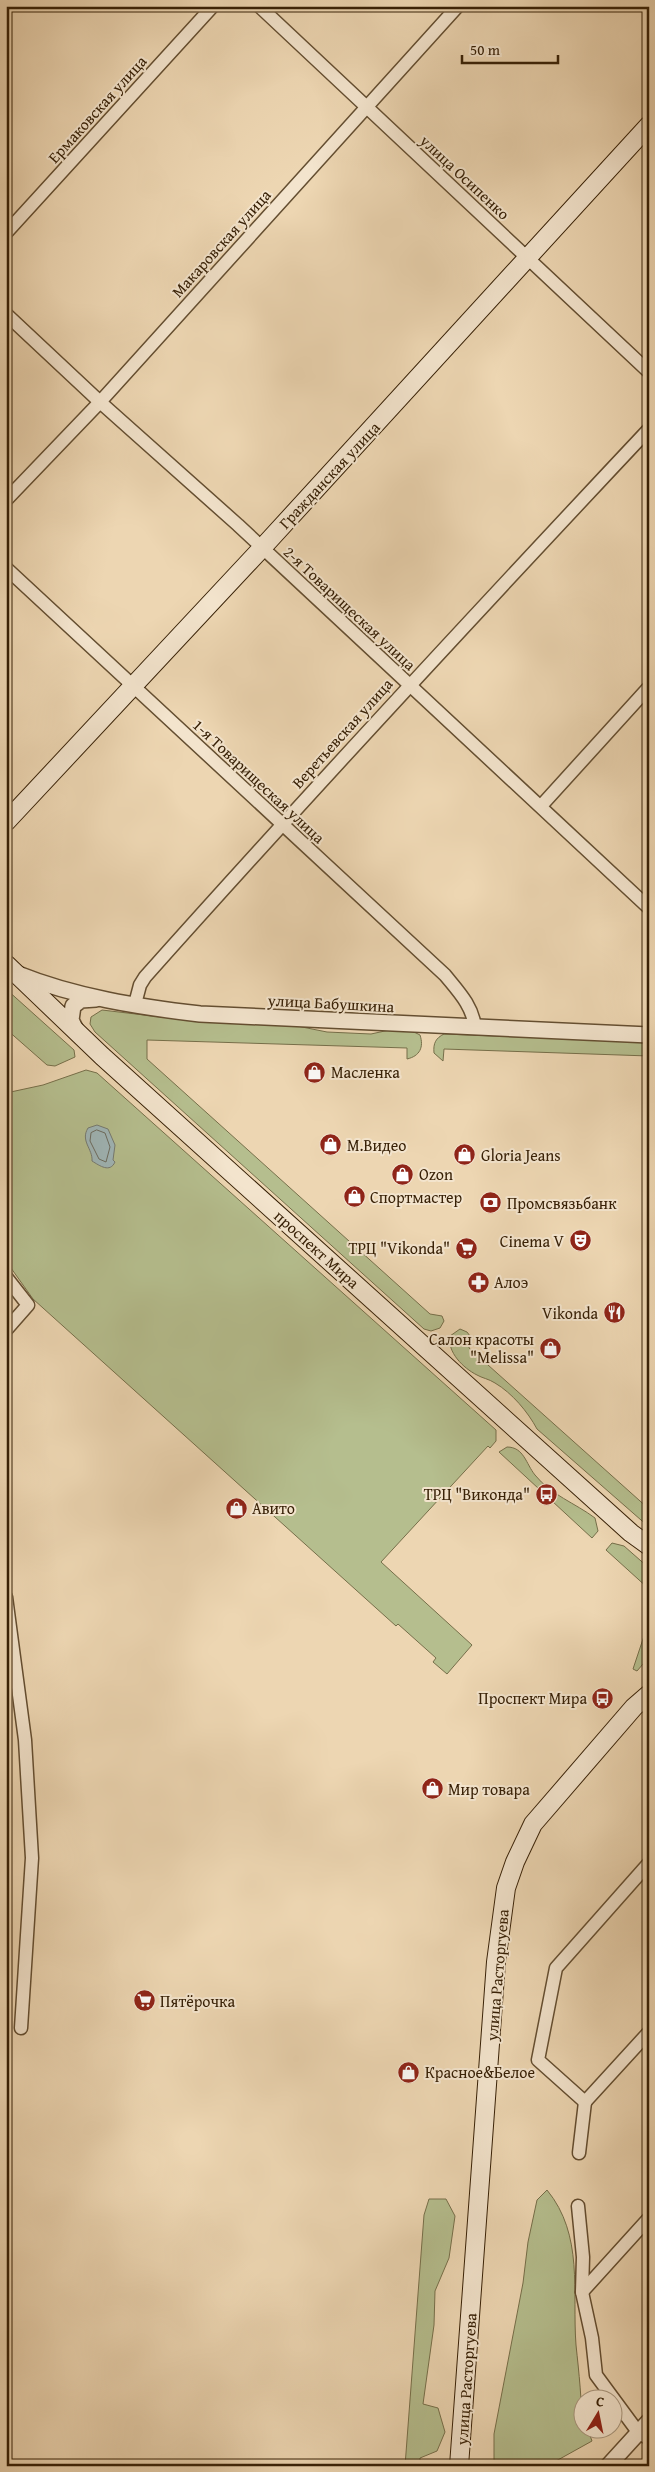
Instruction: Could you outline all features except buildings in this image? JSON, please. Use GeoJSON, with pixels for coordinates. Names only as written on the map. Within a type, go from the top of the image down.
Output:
{"type":"FeatureCollection","features":[{"type":"Feature","properties":{"kind":"main road","name":"Гражданская улица"},"geometry":{"type":"LineString","coordinates":[[6,822],[262,548],[649,125]]}},
{"type":"Feature","properties":{"kind":"main road","name":"проспект Мира"},"geometry":{"type":"LineString","coordinates":[[12,968],[79,1035],[631,1533],[649,1546]]}},
{"type":"Feature","properties":{"kind":"main road","name":"проспект Мира"},"geometry":{"type":"LineString","coordinates":[[631,1533],[649,1556]]}},
{"type":"Feature","properties":{"kind":"main road","name":"улица Расторгуева"},"geometry":{"type":"LineString","coordinates":[[634,1707],[649,1682]]}},
{"type":"Feature","properties":{"kind":"main road","name":"улица Расторгуева"},"geometry":{"type":"LineString","coordinates":[[459,2466],[496,1962],[506,1888],[515,1862],[533,1824],[634,1707],[649,1694]]}},
{"type":"Feature","properties":{"kind":"street","name":"Ермаковская улица"},"geometry":{"type":"LineString","coordinates":[[6,234],[213,6]]}},
{"type":"Feature","properties":{"kind":"street","name":"улица Осипенко"},"geometry":{"type":"LineString","coordinates":[[259,6],[649,372]]}},
{"type":"Feature","properties":{"kind":"street","name":"Макаровская улица"},"geometry":{"type":"LineString","coordinates":[[6,500],[100,402],[458,6]]}},
{"type":"Feature","properties":{"kind":"street","name":"2-я Товарищеская улица"},"geometry":{"type":"LineString","coordinates":[[6,314],[100,402],[262,548],[649,908]]}},
{"type":"Feature","properties":{"kind":"street","name":"Веретьевская улица"},"geometry":{"type":"LineString","coordinates":[[135,1004],[140,985],[145,977],[281,824],[408,684],[649,429]]}},
{"type":"Feature","properties":{"kind":"street","name":"1-я Товарищеская улица"},"geometry":{"type":"LineString","coordinates":[[6,568],[446,975],[469,1005],[475,1028]]}},
{"type":"Feature","properties":{"kind":"street"},"geometry":{"type":"LineString","coordinates":[[541,806],[649,687]]}},
{"type":"Feature","properties":{"kind":"street","name":"улица Бабушкина"},"geometry":{"type":"LineString","coordinates":[[12,968],[47,985],[135,1004],[200,1014],[649,1035]]}},
{"type":"Feature","properties":{"kind":"street"},"geometry":{"type":"LineString","coordinates":[[79,1035],[71,1020],[74,1006],[85,999],[111,999]]}},
{"type":"Feature","properties":{"kind":"street"},"geometry":{"type":"LineString","coordinates":[[6,1277],[28,1305],[6,1330]]}},
{"type":"Feature","properties":{"kind":"street"},"geometry":{"type":"LineString","coordinates":[[6,1597],[25,1740],[32,1858],[21,2028]]}},
{"type":"Feature","properties":{"kind":"street"},"geometry":{"type":"LineString","coordinates":[[585,2102],[538,2060],[556,1968],[649,1862]]}},
{"type":"Feature","properties":{"kind":"street"},"geometry":{"type":"LineString","coordinates":[[579,2153],[585,2102],[649,2032]]}},
{"type":"Feature","properties":{"kind":"street"},"geometry":{"type":"LineString","coordinates":[[578,2206],[583,2257],[582,2292],[592,2338],[596,2375],[644,2436]]}},
{"type":"Feature","properties":{"kind":"street"},"geometry":{"type":"LineString","coordinates":[[582,2292],[649,2218]]}},
{"type":"Feature","properties":{"kind":"street"},"geometry":{"type":"LineString","coordinates":[[608,2466],[644,2436],[649,2421]]}},
{"type":"Feature","properties":{"kind":"green space"},"geometry":{"type":"Polygon","coordinates":[[[6,989],[74,1050],[75,1057],[55,1066],[47,1065],[6,1029],[6,989]]]}},
{"type":"Feature","properties":{"kind":"green space"},"geometry":{"type":"Polygon","coordinates":[[[102,1010],[203,1022],[292,1025],[327,1032],[371,1034],[394,1029],[412,1031],[420,1035],[420,1050],[415,1056],[407,1059],[407,1048],[147,1040],[147,1059],[430,1314],[442,1316],[444,1321],[440,1328],[431,1331],[424,1329],[95,1032],[90,1024],[91,1017],[102,1010]]]}},
{"type":"Feature","properties":{"kind":"green space"},"geometry":{"type":"Polygon","coordinates":[[[444,1034],[649,1042],[649,1056],[444,1049],[443,1061],[434,1053],[434,1049],[436,1041],[444,1034]]]}},
{"type":"Feature","properties":{"kind":"green space"},"geometry":{"type":"Polygon","coordinates":[[[86,1070],[97,1073],[496,1430],[496,1441],[490,1448],[488,1446],[381,1562],[472,1645],[447,1674],[433,1662],[436,1658],[398,1624],[396,1626],[33,1299],[6,1261],[6,1240],[10,1235],[6,1232],[6,1093],[43,1085],[86,1070]]]}},
{"type":"Feature","properties":{"kind":"green space"},"geometry":{"type":"Polygon","coordinates":[[[460,1329],[467,1332],[470,1336],[469,1348],[649,1509],[649,1527],[537,1429],[513,1397],[493,1382],[472,1372],[457,1359],[451,1348],[450,1336],[460,1329]]]}},
{"type":"Feature","properties":{"kind":"green space"},"geometry":{"type":"Polygon","coordinates":[[[507,1447],[521,1453],[535,1475],[548,1488],[595,1518],[598,1531],[592,1538],[499,1452],[507,1447]]]}},
{"type":"Feature","properties":{"kind":"green space"},"geometry":{"type":"Polygon","coordinates":[[[612,1543],[624,1546],[649,1568],[649,1589],[606,1550],[612,1543]]]}},
{"type":"Feature","properties":{"kind":"green space"},"geometry":{"type":"Polygon","coordinates":[[[649,1628],[649,1657],[637,1671],[633,1669],[646,1630],[649,1628]]]}},
{"type":"Feature","properties":{"kind":"green space"},"geometry":{"type":"Polygon","coordinates":[[[6,1987],[11,2002],[6,2017],[6,1987]]]}},
{"type":"Feature","properties":{"kind":"green space"},"geometry":{"type":"Polygon","coordinates":[[[547,2190],[559,2207],[567,2226],[574,2264],[575,2325],[580,2390],[572,2390],[572,2440],[592,2441],[556,2461],[541,2466],[494,2466],[494,2434],[537,2200],[547,2190]]]}},
{"type":"Feature","properties":{"kind":"green space"},"geometry":{"type":"Polygon","coordinates":[[[429,2199],[446,2199],[455,2216],[449,2258],[435,2291],[434,2325],[423,2404],[438,2408],[445,2432],[437,2451],[420,2458],[420,2466],[405,2466],[424,2215],[429,2199]]]}},
{"type":"Feature","properties":{"kind":"water"},"geometry":{"type":"Polygon","coordinates":[[[97,1125],[108,1129],[115,1145],[113,1160],[115,1162],[108,1168],[92,1161],[86,1141],[85,1137],[88,1128],[97,1125]]]}},
{"type":"Feature","properties":{"kind":"place","name":"Масленка"},"geometry":{"type":"Point","coordinates":[315,1072]}},
{"type":"Feature","properties":{"kind":"place","name":"М.Видео"},"geometry":{"type":"Point","coordinates":[331,1145]}},
{"type":"Feature","properties":{"kind":"place","name":"Gloria Jeans"},"geometry":{"type":"Point","coordinates":[465,1155]}},
{"type":"Feature","properties":{"kind":"place","name":"Ozon"},"geometry":{"type":"Point","coordinates":[403,1174]}},
{"type":"Feature","properties":{"kind":"place","name":"Спортмастер"},"geometry":{"type":"Point","coordinates":[354,1197]}},
{"type":"Feature","properties":{"kind":"place","name":"Промсвязьбанк"},"geometry":{"type":"Point","coordinates":[491,1203]}},
{"type":"Feature","properties":{"kind":"place","name":"Cinema V"},"geometry":{"type":"Point","coordinates":[580,1241]}},
{"type":"Feature","properties":{"kind":"place","name":"ТРЦ \"Vikonda\""},"geometry":{"type":"Point","coordinates":[466,1248]}},
{"type":"Feature","properties":{"kind":"place","name":"Алоэ"},"geometry":{"type":"Point","coordinates":[478,1282]}},
{"type":"Feature","properties":{"kind":"place","name":"Vikonda"},"geometry":{"type":"Point","coordinates":[614,1313]}},
{"type":"Feature","properties":{"kind":"place","name":"Салон красоты \"Melissa\""},"geometry":{"type":"Point","coordinates":[550,1348]}},
{"type":"Feature","properties":{"kind":"place","name":"ТРЦ \"Виконда\""},"geometry":{"type":"Point","coordinates":[546,1494]}},
{"type":"Feature","properties":{"kind":"place","name":"Авито"},"geometry":{"type":"Point","coordinates":[236,1508]}},
{"type":"Feature","properties":{"kind":"place","name":"Проспект Мира"},"geometry":{"type":"Point","coordinates":[603,1698]}},
{"type":"Feature","properties":{"kind":"place","name":"Мир товара"},"geometry":{"type":"Point","coordinates":[432,1789]}},
{"type":"Feature","properties":{"kind":"place","name":"Пятёрочка"},"geometry":{"type":"Point","coordinates":[144,2001]}},
{"type":"Feature","properties":{"kind":"place","name":"Красное&Белое"},"geometry":{"type":"Point","coordinates":[409,2072]}}]}
